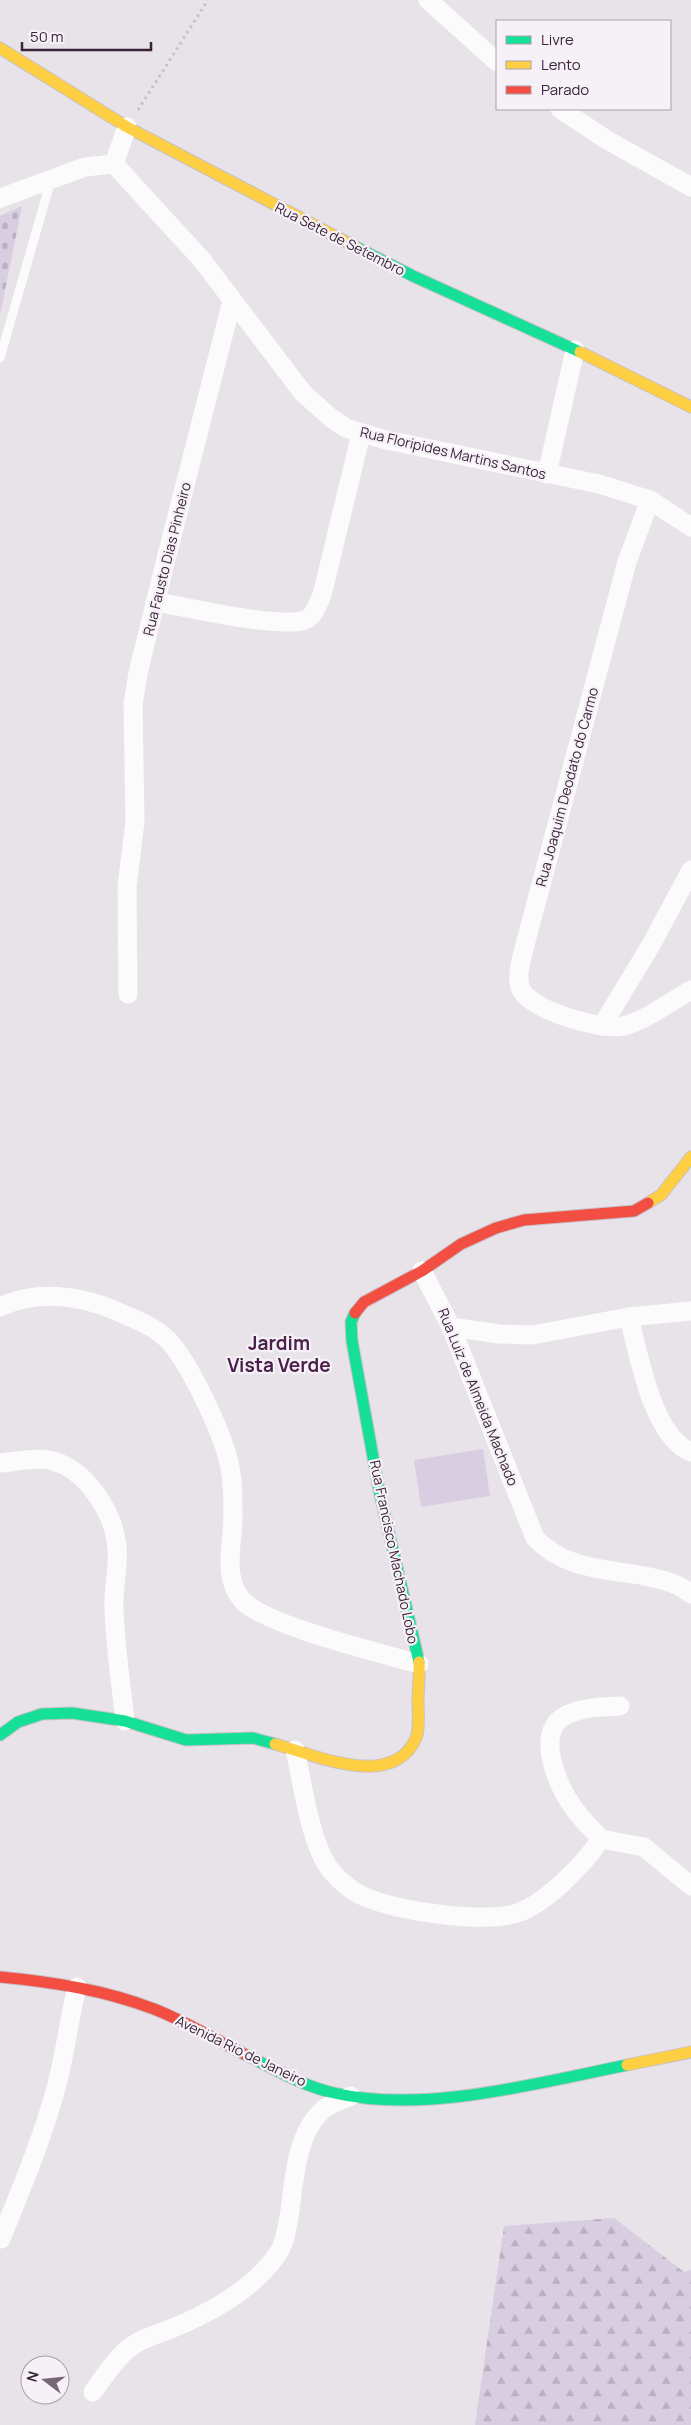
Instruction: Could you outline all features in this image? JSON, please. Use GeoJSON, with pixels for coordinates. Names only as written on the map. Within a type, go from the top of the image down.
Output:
{"type":"FeatureCollection","features":[{"type":"Feature","properties":{"kind":"street"},"geometry":{"type":"LineString","coordinates":[[428,0],[496,61]]}},
{"type":"Feature","properties":{"kind":"street","name":"Rua Sete de Setembro"},"geometry":{"type":"LineString","coordinates":[[0,48],[127,127],[274,206],[395,267],[575,350],[691,407]]}},
{"type":"Feature","properties":{"kind":"street"},"geometry":{"type":"LineString","coordinates":[[562,110],[608,140],[691,188]]}},
{"type":"Feature","properties":{"kind":"street"},"geometry":{"type":"LineString","coordinates":[[0,198],[85,167],[114,164],[127,127]]}},
{"type":"Feature","properties":{"kind":"street","name":"Rua Floripides Martins Santos"},"geometry":{"type":"LineString","coordinates":[[114,164],[202,260],[303,394],[346,428],[362,434],[599,484],[650,500],[691,527]]}},
{"type":"Feature","properties":{"kind":"street","name":"Rua Fausto Dias Pinheiro"},"geometry":{"type":"LineString","coordinates":[[128,994],[127,887],[135,820],[133,705],[138,673],[232,301]]}},
{"type":"Feature","properties":{"kind":"street"},"geometry":{"type":"LineString","coordinates":[[548,474],[575,350]]}},
{"type":"Feature","properties":{"kind":"street"},"geometry":{"type":"LineString","coordinates":[[156,602],[265,620],[292,622],[307,619],[316,609],[322,596],[362,434]]}},
{"type":"Feature","properties":{"kind":"street","name":"Rua Joaquim Deodato do Carmo"},"geometry":{"type":"LineString","coordinates":[[602,1026],[540,1007],[530,1000],[520,988],[520,972],[627,562],[650,500]]}},
{"type":"Feature","properties":{"kind":"street"},"geometry":{"type":"LineString","coordinates":[[691,870],[651,945],[602,1026],[620,1027],[634,1024],[691,990]]}},
{"type":"Feature","properties":{"kind":"street"},"geometry":{"type":"LineString","coordinates":[[422,1271],[461,1244],[496,1228],[524,1220],[634,1211],[661,1195],[691,1157]]}},
{"type":"Feature","properties":{"kind":"street","name":"Rua Luiz de Almeida Machado"},"geometry":{"type":"LineString","coordinates":[[422,1271],[451,1326],[535,1538],[555,1556],[571,1563],[669,1581],[691,1594]]}},
{"type":"Feature","properties":{"kind":"street","name":"Rua Francisco Machado Lobo"},"geometry":{"type":"LineString","coordinates":[[0,1735],[18,1722],[42,1714],[72,1713],[125,1721],[186,1740],[253,1738],[354,1766],[376,1768],[395,1762],[409,1752],[417,1736],[419,1664],[380,1490],[352,1341],[351,1322],[364,1302],[422,1271]]}},
{"type":"Feature","properties":{"kind":"street"},"geometry":{"type":"LineString","coordinates":[[0,1308],[26,1298],[50,1296],[76,1299],[107,1308],[144,1323],[166,1337],[182,1357],[200,1392],[229,1462],[233,1519],[229,1557],[233,1583],[241,1598],[252,1610],[271,1618],[316,1634],[419,1664]]}},
{"type":"Feature","properties":{"kind":"street"},"geometry":{"type":"LineString","coordinates":[[451,1326],[499,1334],[532,1335],[629,1317],[691,1311]]}},
{"type":"Feature","properties":{"kind":"street"},"geometry":{"type":"LineString","coordinates":[[629,1317],[658,1418],[668,1433],[684,1449],[691,1452]]}},
{"type":"Feature","properties":{"kind":"street"},"geometry":{"type":"LineString","coordinates":[[0,1463],[47,1459],[65,1464],[96,1494],[112,1522],[117,1545],[118,1566],[114,1605],[125,1721]]}},
{"type":"Feature","properties":{"kind":"street"},"geometry":{"type":"LineString","coordinates":[[620,1706],[580,1710],[563,1717],[555,1724],[549,1740],[553,1763],[572,1806],[601,1839],[644,1847],[691,1886]]}},
{"type":"Feature","properties":{"kind":"street"},"geometry":{"type":"LineString","coordinates":[[295,1750],[316,1842],[322,1857],[333,1873],[346,1884],[362,1896],[382,1903],[470,1917],[489,1918],[519,1913],[542,1901],[558,1887],[601,1839]]}},
{"type":"Feature","properties":{"kind":"street","name":"Avenida Rio de Janeiro"},"geometry":{"type":"LineString","coordinates":[[0,1977],[58,1983],[116,1996],[156,2010],[304,2084],[370,2099],[429,2098],[491,2093],[691,2052]]}},
{"type":"Feature","properties":{"kind":"street"},"geometry":{"type":"LineString","coordinates":[[2,2239],[41,2136],[56,2089],[67,2044],[77,1987]]}},
{"type":"Feature","properties":{"kind":"street"},"geometry":{"type":"LineString","coordinates":[[93,2392],[118,2358],[130,2347],[145,2338],[175,2327],[241,2292],[265,2270],[279,2253],[286,2233],[302,2146],[313,2119],[325,2108],[351,2096]]}},
{"type":"Feature","properties":{"kind":"lane"},"geometry":{"type":"LineString","coordinates":[[0,358],[51,178]]}},
{"type":"Feature","properties":{"kind":"path"},"geometry":{"type":"LineString","coordinates":[[127,127],[208,0]]}},
{"type":"Feature","properties":{"kind":"green space"},"geometry":{"type":"Polygon","coordinates":[[[22,206],[0,315],[0,216],[22,206]]]}},
{"type":"Feature","properties":{"kind":"green space"},"geometry":{"type":"Polygon","coordinates":[[[483,1449],[490,1496],[421,1507],[414,1460],[483,1449]]]}},
{"type":"Feature","properties":{"kind":"green space"},"geometry":{"type":"Polygon","coordinates":[[[614,2218],[684,2272],[691,2270],[691,2425],[475,2425],[504,2226],[614,2218]]]}},
{"type":"Feature","properties":{"kind":"traffic: fast"},"geometry":{"type":"LineString","coordinates":[[356,247],[413,276],[580,352]]}},
{"type":"Feature","properties":{"kind":"traffic: fast"},"geometry":{"type":"LineString","coordinates":[[355,1313],[351,1322],[352,1341],[379,1490],[419,1662]]}},
{"type":"Feature","properties":{"kind":"traffic: fast"},"geometry":{"type":"LineString","coordinates":[[0,1735],[18,1722],[42,1714],[72,1713],[125,1721],[186,1740],[253,1738],[275,1744]]}},
{"type":"Feature","properties":{"kind":"traffic: fast"},"geometry":{"type":"LineString","coordinates":[[244,2054],[288,2076],[322,2090],[369,2099],[405,2100],[481,2094],[627,2065]]}},
{"type":"Feature","properties":{"kind":"traffic: slow"},"geometry":{"type":"LineString","coordinates":[[0,48],[127,127],[356,247]]}},
{"type":"Feature","properties":{"kind":"traffic: slow"},"geometry":{"type":"LineString","coordinates":[[580,352],[691,407]]}},
{"type":"Feature","properties":{"kind":"traffic: slow"},"geometry":{"type":"LineString","coordinates":[[648,1203],[661,1195],[691,1157]]}},
{"type":"Feature","properties":{"kind":"traffic: slow"},"geometry":{"type":"LineString","coordinates":[[275,1744],[331,1761],[352,1765],[372,1766],[390,1763],[405,1754],[416,1738],[419,1662]]}},
{"type":"Feature","properties":{"kind":"traffic: slow"},"geometry":{"type":"LineString","coordinates":[[627,2065],[691,2052]]}},
{"type":"Feature","properties":{"kind":"traffic: jam"},"geometry":{"type":"LineString","coordinates":[[355,1313],[364,1302],[422,1271],[461,1244],[496,1228],[524,1220],[634,1211],[648,1203]]}},
{"type":"Feature","properties":{"kind":"traffic: jam"},"geometry":{"type":"LineString","coordinates":[[0,1977],[78,1988],[135,2002],[177,2019],[244,2054]]}},
{"type":"Feature","properties":{"kind":"district","name":"Jardim Vista Verde"},"geometry":{"type":"Point","coordinates":[279,1354]}}]}
